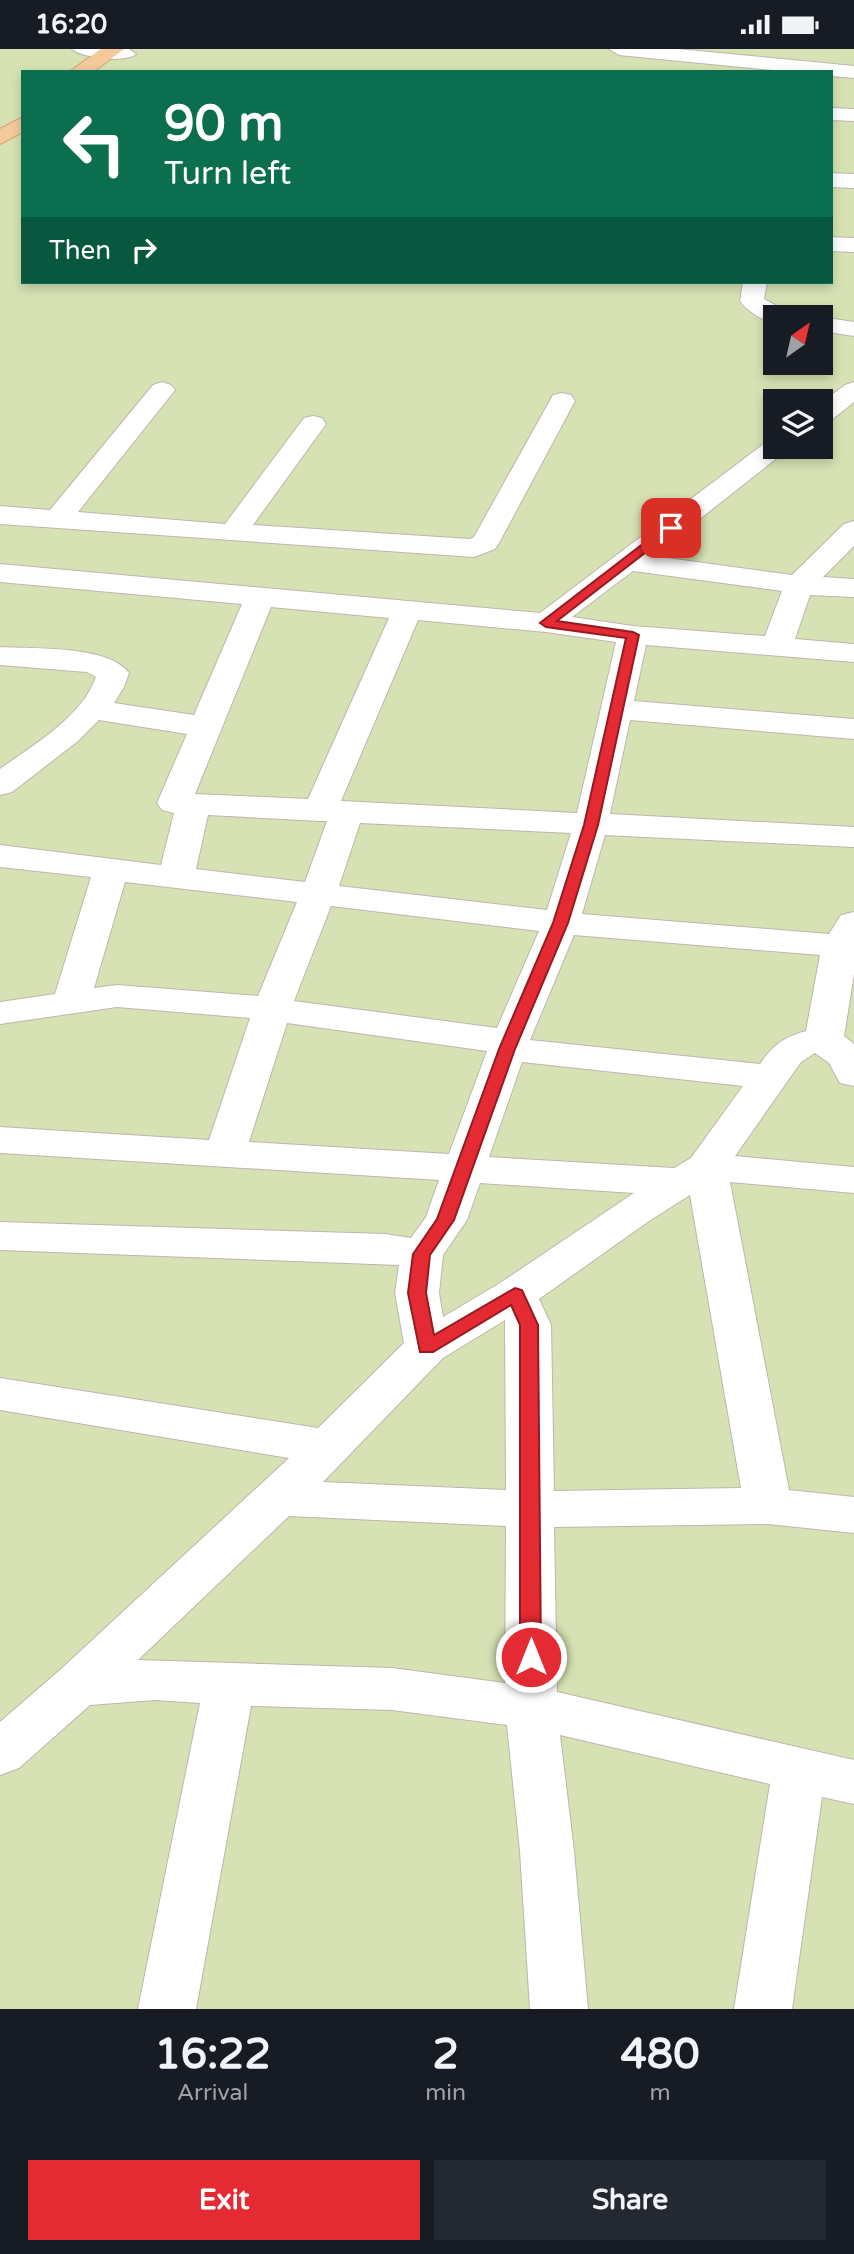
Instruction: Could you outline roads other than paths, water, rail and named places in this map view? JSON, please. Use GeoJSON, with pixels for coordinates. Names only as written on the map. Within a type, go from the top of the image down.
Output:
{"type":"FeatureCollection","features":[{"type":"Feature","properties":{"kind":"main road"},"geometry":{"type":"LineString","coordinates":[[83,70],[121,51]]}},
{"type":"Feature","properties":{"kind":"main road"},"geometry":{"type":"LineString","coordinates":[[102,70],[121,51]]}},
{"type":"Feature","properties":{"kind":"main road"},"geometry":{"type":"LineString","coordinates":[[0,123],[21,109]]}},
{"type":"Feature","properties":{"kind":"main road"},"geometry":{"type":"LineString","coordinates":[[0,138],[21,124]]}},
{"type":"Feature","properties":{"kind":"street"},"geometry":{"type":"LineString","coordinates":[[82,49],[121,51]]}},
{"type":"Feature","properties":{"kind":"street"},"geometry":{"type":"LineString","coordinates":[[619,49],[771,61]]}},
{"type":"Feature","properties":{"kind":"street"},"geometry":{"type":"LineString","coordinates":[[666,49],[854,70]]}},
{"type":"Feature","properties":{"kind":"street"},"geometry":{"type":"LineString","coordinates":[[833,114],[854,115]]}},
{"type":"Feature","properties":{"kind":"street"},"geometry":{"type":"LineString","coordinates":[[833,180],[854,181]]}},
{"type":"Feature","properties":{"kind":"street"},"geometry":{"type":"LineString","coordinates":[[833,244],[854,245]]}},
{"type":"Feature","properties":{"kind":"street"},"geometry":{"type":"LineString","coordinates":[[755,284],[752,301],[763,309]]}},
{"type":"Feature","properties":{"kind":"street"},"geometry":{"type":"LineString","coordinates":[[833,326],[854,329]]}},
{"type":"Feature","properties":{"kind":"street"},"geometry":{"type":"LineString","coordinates":[[57,520],[162,390]]}},
{"type":"Feature","properties":{"kind":"street"},"geometry":{"type":"LineString","coordinates":[[833,406],[854,390]]}},
{"type":"Feature","properties":{"kind":"street"},"geometry":{"type":"LineString","coordinates":[[0,515],[474,548],[485,543],[562,401]]}},
{"type":"Feature","properties":{"kind":"street"},"geometry":{"type":"LineString","coordinates":[[233,533],[313,424]]}},
{"type":"Feature","properties":{"kind":"street"},"geometry":{"type":"LineString","coordinates":[[546,623],[763,458]]}},
{"type":"Feature","properties":{"kind":"street"},"geometry":{"type":"LineString","coordinates":[[777,645],[799,585],[854,530]]}},
{"type":"Feature","properties":{"kind":"street"},"geometry":{"type":"LineString","coordinates":[[627,561],[799,585],[854,588]]}},
{"type":"Feature","properties":{"kind":"street"},"geometry":{"type":"LineString","coordinates":[[0,573],[546,623],[633,635],[854,653]]}},
{"type":"Feature","properties":{"kind":"street"},"geometry":{"type":"LineString","coordinates":[[260,597],[174,803],[854,837]]}},
{"type":"Feature","properties":{"kind":"street"},"geometry":{"type":"LineString","coordinates":[[225,1154],[272,1009],[318,894],[334,811],[407,610]]}},
{"type":"Feature","properties":{"kind":"street"},"geometry":{"type":"LineString","coordinates":[[427,1347],[417,1293],[422,1254],[446,1220],[508,1045],[561,923],[591,825],[633,635]]}},
{"type":"Feature","properties":{"kind":"street"},"geometry":{"type":"LineString","coordinates":[[0,656],[94,663],[114,673],[112,684],[94,710],[3,780]]}},
{"type":"Feature","properties":{"kind":"street"},"geometry":{"type":"LineString","coordinates":[[617,709],[854,729]]}},
{"type":"Feature","properties":{"kind":"street"},"geometry":{"type":"LineString","coordinates":[[94,710],[206,727]]}},
{"type":"Feature","properties":{"kind":"street"},"geometry":{"type":"LineString","coordinates":[[176,877],[193,804]]}},
{"type":"Feature","properties":{"kind":"street"},"geometry":{"type":"LineString","coordinates":[[0,856],[561,923],[849,939],[839,1040],[854,1074]]}},
{"type":"Feature","properties":{"kind":"street"},"geometry":{"type":"LineString","coordinates":[[71,1003],[111,869]]}},
{"type":"Feature","properties":{"kind":"street"},"geometry":{"type":"LineString","coordinates":[[0,1013],[117,996],[272,1009],[508,1045],[771,1077]]}},
{"type":"Feature","properties":{"kind":"street"},"geometry":{"type":"LineString","coordinates":[[0,1753],[78,1685],[278,1498],[427,1347],[515,1294],[634,1210],[694,1174],[787,1054],[802,1044],[839,1040]]}},
{"type":"Feature","properties":{"kind":"street"},"geometry":{"type":"LineString","coordinates":[[0,1140],[464,1167],[854,1179]]}},
{"type":"Feature","properties":{"kind":"street"},"geometry":{"type":"LineString","coordinates":[[694,1174],[768,1506]]}},
{"type":"Feature","properties":{"kind":"street"},"geometry":{"type":"LineString","coordinates":[[0,1236],[385,1248],[422,1254]]}},
{"type":"Feature","properties":{"kind":"street"},"geometry":{"type":"LineString","coordinates":[[515,1294],[529,1325],[531,1707],[547,1851],[558,2009]]}},
{"type":"Feature","properties":{"kind":"street"},"geometry":{"type":"LineString","coordinates":[[0,1395],[329,1447]]}},
{"type":"Feature","properties":{"kind":"street"},"geometry":{"type":"LineString","coordinates":[[278,1498],[532,1509],[768,1506],[854,1515]]}},
{"type":"Feature","properties":{"kind":"street"},"geometry":{"type":"LineString","coordinates":[[78,1685],[155,1679],[229,1685],[392,1689],[531,1707],[854,1782]]}},
{"type":"Feature","properties":{"kind":"street"},"geometry":{"type":"LineString","coordinates":[[167,2009],[229,1685]]}},
{"type":"Feature","properties":{"kind":"street"},"geometry":{"type":"LineString","coordinates":[[763,2009],[799,1770]]}}]}
